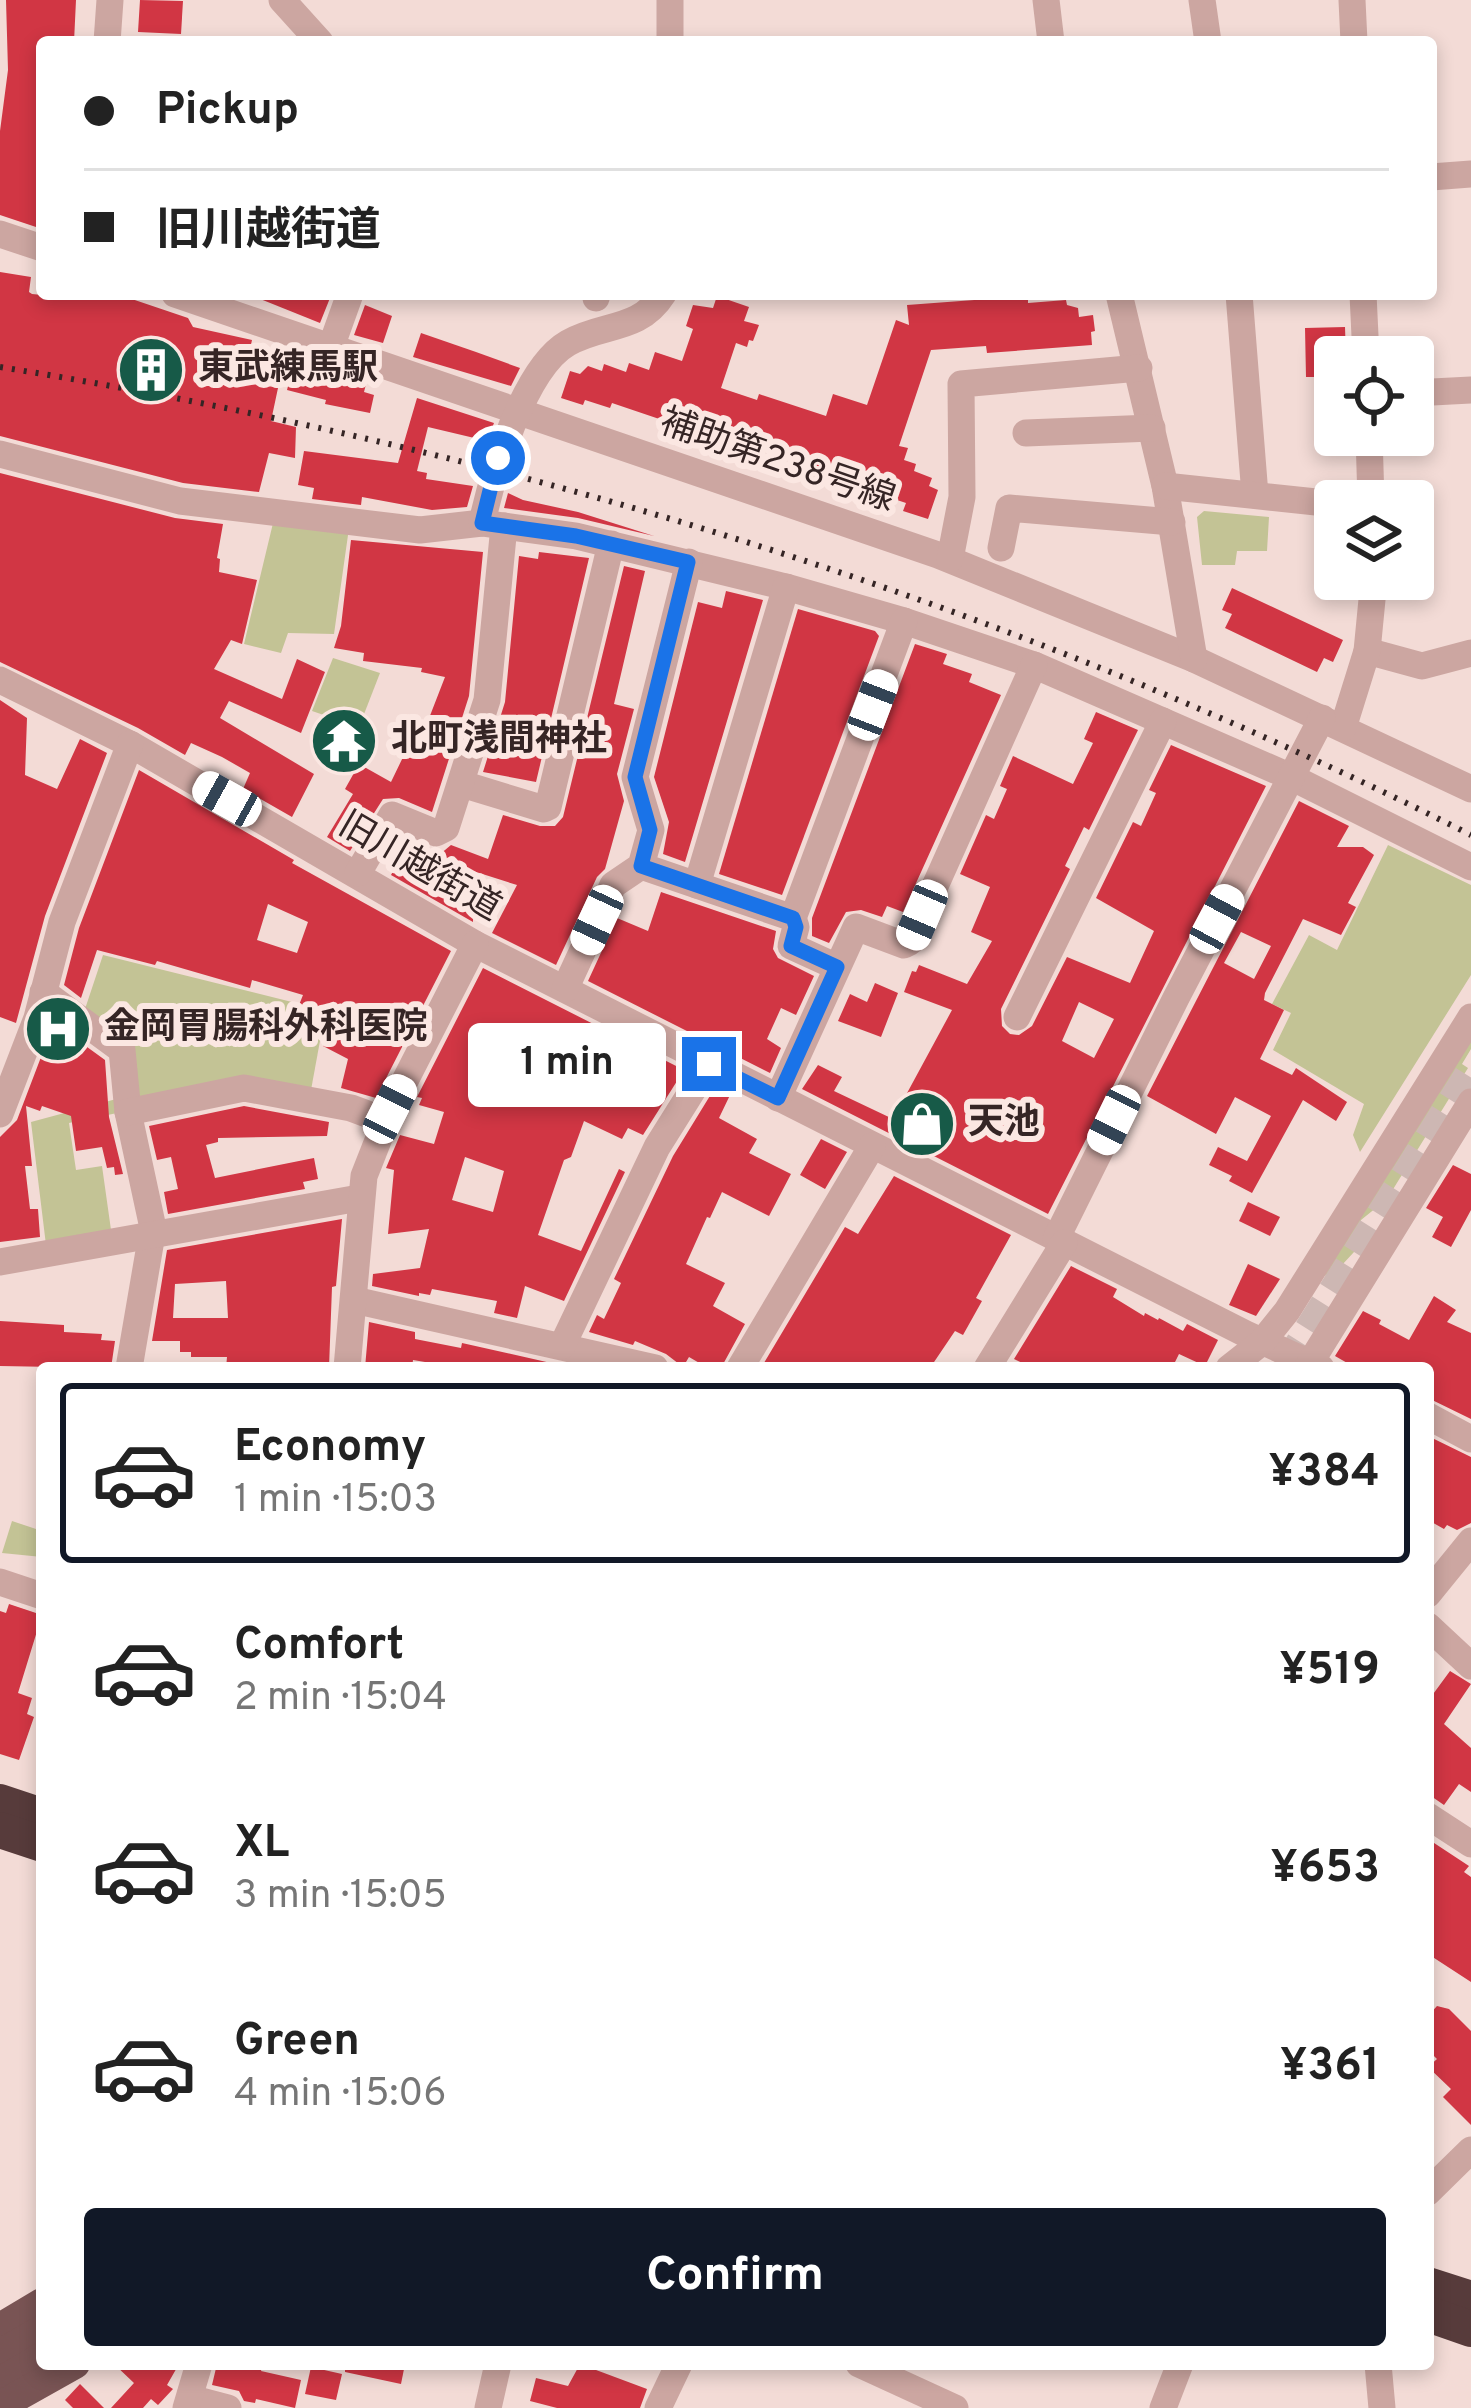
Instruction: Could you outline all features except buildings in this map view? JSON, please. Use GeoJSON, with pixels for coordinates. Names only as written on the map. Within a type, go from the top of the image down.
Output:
{"type":"FeatureCollection","features":[{"type":"Feature","properties":{"kind":"highway"},"geometry":{"type":"LineString","coordinates":[[0,1802],[36,1814]]}},
{"type":"Feature","properties":{"kind":"highway"},"geometry":{"type":"LineString","coordinates":[[0,1830],[36,1842]]}},
{"type":"Feature","properties":{"kind":"highway"},"geometry":{"type":"LineString","coordinates":[[1434,2287],[1471,2299]]}},
{"type":"Feature","properties":{"kind":"highway"},"geometry":{"type":"LineString","coordinates":[[1434,2316],[1471,2330]]}},
{"type":"Feature","properties":{"kind":"main road"},"geometry":{"type":"LineString","coordinates":[[0,2328],[36,2307]]}},
{"type":"Feature","properties":{"kind":"main road"},"geometry":{"type":"LineString","coordinates":[[0,2354],[36,2333]]}},
{"type":"Feature","properties":{"kind":"main road"},"geometry":{"type":"LineString","coordinates":[[0,2382],[36,2361]]}},
{"type":"Feature","properties":{"kind":"main road"},"geometry":{"type":"LineString","coordinates":[[0,2406],[64,2370]]}},
{"type":"Feature","properties":{"kind":"street"},"geometry":{"type":"LineString","coordinates":[[107,36],[110,0]]}},
{"type":"Feature","properties":{"kind":"street"},"geometry":{"type":"LineString","coordinates":[[282,0],[315,36]]}},
{"type":"Feature","properties":{"kind":"street"},"geometry":{"type":"LineString","coordinates":[[670,0],[670,36]]}},
{"type":"Feature","properties":{"kind":"street"},"geometry":{"type":"LineString","coordinates":[[1046,0],[1050,36]]}},
{"type":"Feature","properties":{"kind":"street"},"geometry":{"type":"LineString","coordinates":[[1202,0],[1207,36]]}},
{"type":"Feature","properties":{"kind":"street"},"geometry":{"type":"LineString","coordinates":[[1352,0],[1354,36]]}},
{"type":"Feature","properties":{"kind":"street"},"geometry":{"type":"LineString","coordinates":[[1437,177],[1471,174]]}},
{"type":"Feature","properties":{"kind":"street","name":"補助第238号線"},"geometry":{"type":"LineString","coordinates":[[193,300],[950,559],[1194,658],[1471,789]]}},
{"type":"Feature","properties":{"kind":"street"},"geometry":{"type":"LineString","coordinates":[[332,347],[348,300]]}},
{"type":"Feature","properties":{"kind":"street"},"geometry":{"type":"LineString","coordinates":[[358,873],[392,815],[436,833],[444,830],[462,784],[487,700],[498,458],[519,412],[554,352],[571,340],[644,318],[658,300]]}},
{"type":"Feature","properties":{"kind":"street"},"geometry":{"type":"LineString","coordinates":[[1121,300],[1165,486],[1194,658]]}},
{"type":"Feature","properties":{"kind":"street"},"geometry":{"type":"LineString","coordinates":[[1239,300],[1255,495]]}},
{"type":"Feature","properties":{"kind":"street"},"geometry":{"type":"LineString","coordinates":[[1364,300],[1365,336]]}},
{"type":"Feature","properties":{"kind":"street"},"geometry":{"type":"LineString","coordinates":[[950,559],[962,497],[961,384],[1139,368]]}},
{"type":"Feature","properties":{"kind":"street"},"geometry":{"type":"LineString","coordinates":[[1434,392],[1471,390]]}},
{"type":"Feature","properties":{"kind":"street"},"geometry":{"type":"LineString","coordinates":[[1026,434],[1152,428]]}},
{"type":"Feature","properties":{"kind":"street"},"geometry":{"type":"LineString","coordinates":[[0,454],[180,501],[420,530],[493,525],[611,544],[786,587],[1034,665],[1292,777],[1471,867]]}},
{"type":"Feature","properties":{"kind":"street"},"geometry":{"type":"LineString","coordinates":[[1165,486],[1314,502]]}},
{"type":"Feature","properties":{"kind":"street"},"geometry":{"type":"LineString","coordinates":[[1001,548],[1009,508],[1172,522]]}},
{"type":"Feature","properties":{"kind":"street"},"geometry":{"type":"LineString","coordinates":[[462,784],[548,807],[611,544]]}},
{"type":"Feature","properties":{"kind":"street"},"geometry":{"type":"LineString","coordinates":[[565,989],[615,881],[641,866],[650,830],[635,777],[688,562]]}},
{"type":"Feature","properties":{"kind":"street"},"geometry":{"type":"LineString","coordinates":[[697,885],[786,587]]}},
{"type":"Feature","properties":{"kind":"street"},"geometry":{"type":"LineString","coordinates":[[990,1362],[1060,1241],[1292,777],[1333,723],[1367,651],[1371,600]]}},
{"type":"Feature","properties":{"kind":"street"},"geometry":{"type":"LineString","coordinates":[[837,967],[791,946],[796,927],[793,918],[904,621]]}},
{"type":"Feature","properties":{"kind":"street"},"geometry":{"type":"LineString","coordinates":[[1367,651],[1422,666],[1471,653]]}},
{"type":"Feature","properties":{"kind":"street"},"geometry":{"type":"LineString","coordinates":[[778,1098],[856,927],[904,945],[910,943],[1034,665]]}},
{"type":"Feature","properties":{"kind":"street","name":"旧川越街道"},"geometry":{"type":"LineString","coordinates":[[0,680],[130,743],[475,944],[1304,1362]]}},
{"type":"Feature","properties":{"kind":"street"},"geometry":{"type":"LineString","coordinates":[[1017,1017],[1163,721]]}},
{"type":"Feature","properties":{"kind":"street"},"geometry":{"type":"LineString","coordinates":[[0,1114],[44,992],[62,922],[130,743]]}},
{"type":"Feature","properties":{"kind":"street"},"geometry":{"type":"LineString","coordinates":[[641,866],[793,918]]}},
{"type":"Feature","properties":{"kind":"street"},"geometry":{"type":"LineString","coordinates":[[348,1362],[364,1176],[386,1121],[475,944]]}},
{"type":"Feature","properties":{"kind":"street"},"geometry":{"type":"LineString","coordinates":[[44,992],[122,1049],[128,1112],[153,1237],[130,1362]]}},
{"type":"Feature","properties":{"kind":"street"},"geometry":{"type":"LineString","coordinates":[[1236,1362],[1262,1342],[1328,1247],[1471,1017]]}},
{"type":"Feature","properties":{"kind":"street"},"geometry":{"type":"LineString","coordinates":[[562,1346],[657,1147],[709,1064]]}},
{"type":"Feature","properties":{"kind":"street"},"geometry":{"type":"LineString","coordinates":[[128,1112],[244,1088],[351,1108],[386,1121]]}},
{"type":"Feature","properties":{"kind":"street"},"geometry":{"type":"LineString","coordinates":[[1315,1362],[1471,1102]]}},
{"type":"Feature","properties":{"kind":"street"},"geometry":{"type":"LineString","coordinates":[[744,1362],[872,1146]]}},
{"type":"Feature","properties":{"kind":"street"},"geometry":{"type":"LineString","coordinates":[[0,1262],[359,1198]]}},
{"type":"Feature","properties":{"kind":"street"},"geometry":{"type":"LineString","coordinates":[[354,1300],[630,1362]]}},
{"type":"Feature","properties":{"kind":"street"},"geometry":{"type":"LineString","coordinates":[[1434,1419],[1471,1439]]}},
{"type":"Feature","properties":{"kind":"street"},"geometry":{"type":"LineString","coordinates":[[1434,1587],[1471,1541]]}},
{"type":"Feature","properties":{"kind":"street"},"geometry":{"type":"LineString","coordinates":[[0,1582],[36,1594]]}},
{"type":"Feature","properties":{"kind":"street"},"geometry":{"type":"LineString","coordinates":[[1434,1632],[1471,1666]]}},
{"type":"Feature","properties":{"kind":"street"},"geometry":{"type":"LineString","coordinates":[[1434,1820],[1471,1844]]}},
{"type":"Feature","properties":{"kind":"street"},"geometry":{"type":"LineString","coordinates":[[1434,2186],[1471,2150]]}},
{"type":"Feature","properties":{"kind":"street"},"geometry":{"type":"LineString","coordinates":[[197,2370],[188,2403],[228,2408]]}},
{"type":"Feature","properties":{"kind":"street"},"geometry":{"type":"LineString","coordinates":[[488,2408],[497,2370]]}},
{"type":"Feature","properties":{"kind":"street"},"geometry":{"type":"LineString","coordinates":[[658,2408],[676,2370]]}},
{"type":"Feature","properties":{"kind":"street"},"geometry":{"type":"LineString","coordinates":[[872,2370],[955,2408]]}},
{"type":"Feature","properties":{"kind":"street"},"geometry":{"type":"LineString","coordinates":[[1162,2408],[1178,2370]]}},
{"type":"Feature","properties":{"kind":"street"},"geometry":{"type":"LineString","coordinates":[[1379,2370],[1382,2408]]}},
{"type":"Feature","properties":{"kind":"green space"},"geometry":{"type":"Polygon","coordinates":[[[1204,511],[1269,517],[1267,551],[1237,551],[1235,565],[1202,565],[1197,517],[1204,511]]]}},
{"type":"Feature","properties":{"kind":"green space"},"geometry":{"type":"Polygon","coordinates":[[[274,519],[349,528],[334,634],[288,633],[281,653],[244,644],[274,519]]]}},
{"type":"Feature","properties":{"kind":"green space"},"geometry":{"type":"Polygon","coordinates":[[[333,658],[380,673],[359,727],[312,711],[333,658]]]}},
{"type":"Feature","properties":{"kind":"green space"},"geometry":{"type":"Polygon","coordinates":[[[1388,845],[1471,885],[1471,975],[1360,1152],[1353,1135],[1364,1104],[1273,1050],[1291,1013],[1272,1004],[1309,935],[1337,950],[1388,845]]]}},
{"type":"Feature","properties":{"kind":"green space"},"geometry":{"type":"Polygon","coordinates":[[[103,955],[292,1002],[324,1019],[311,1090],[144,1098],[135,1094],[85,1009],[103,955]]]}},
{"type":"Feature","properties":{"kind":"green space"},"geometry":{"type":"Polygon","coordinates":[[[1471,1030],[1471,1049],[1462,1064],[1468,1068],[1387,1199],[1361,1220],[1354,1252],[1329,1279],[1325,1275],[1471,1030]]]}},
{"type":"Feature","properties":{"kind":"green space"},"geometry":{"type":"Polygon","coordinates":[[[120,1098],[122,1112],[69,1123],[76,1170],[102,1166],[111,1230],[46,1245],[31,1122],[120,1098]]]}},
{"type":"Feature","properties":{"kind":"green space"},"geometry":{"type":"Polygon","coordinates":[[[12,1521],[36,1529],[36,1556],[2,1553],[12,1521]]]}},
{"type":"Feature","properties":{"kind":"tunnel"},"geometry":{"type":"LineString","coordinates":[[1289,1362],[1471,1072]]}},
{"type":"Feature","properties":{"kind":"railway"},"geometry":{"type":"LineString","coordinates":[[0,367],[191,401],[380,442],[754,544],[937,606],[1118,675],[1296,751],[1471,835]]}},
{"type":"Feature","properties":{"kind":"place","name":"東武練馬駅"},"geometry":{"type":"Point","coordinates":[151,370]}},
{"type":"Feature","properties":{"kind":"place","name":"北町浅間神社"},"geometry":{"type":"Point","coordinates":[344,741]}},
{"type":"Feature","properties":{"kind":"place","name":"金岡胃腸科外科医院"},"geometry":{"type":"Point","coordinates":[58,1029]}},
{"type":"Feature","properties":{"kind":"place","name":"天池"},"geometry":{"type":"Point","coordinates":[922,1124]}},
{"type":"Feature","properties":{"kind":"route"},"geometry":{"type":"LineString","coordinates":[[498,458],[482,523],[576,536],[688,562],[635,777],[650,830],[641,866],[793,918],[796,927],[791,946],[837,967],[778,1098],[709,1064]]}}]}
